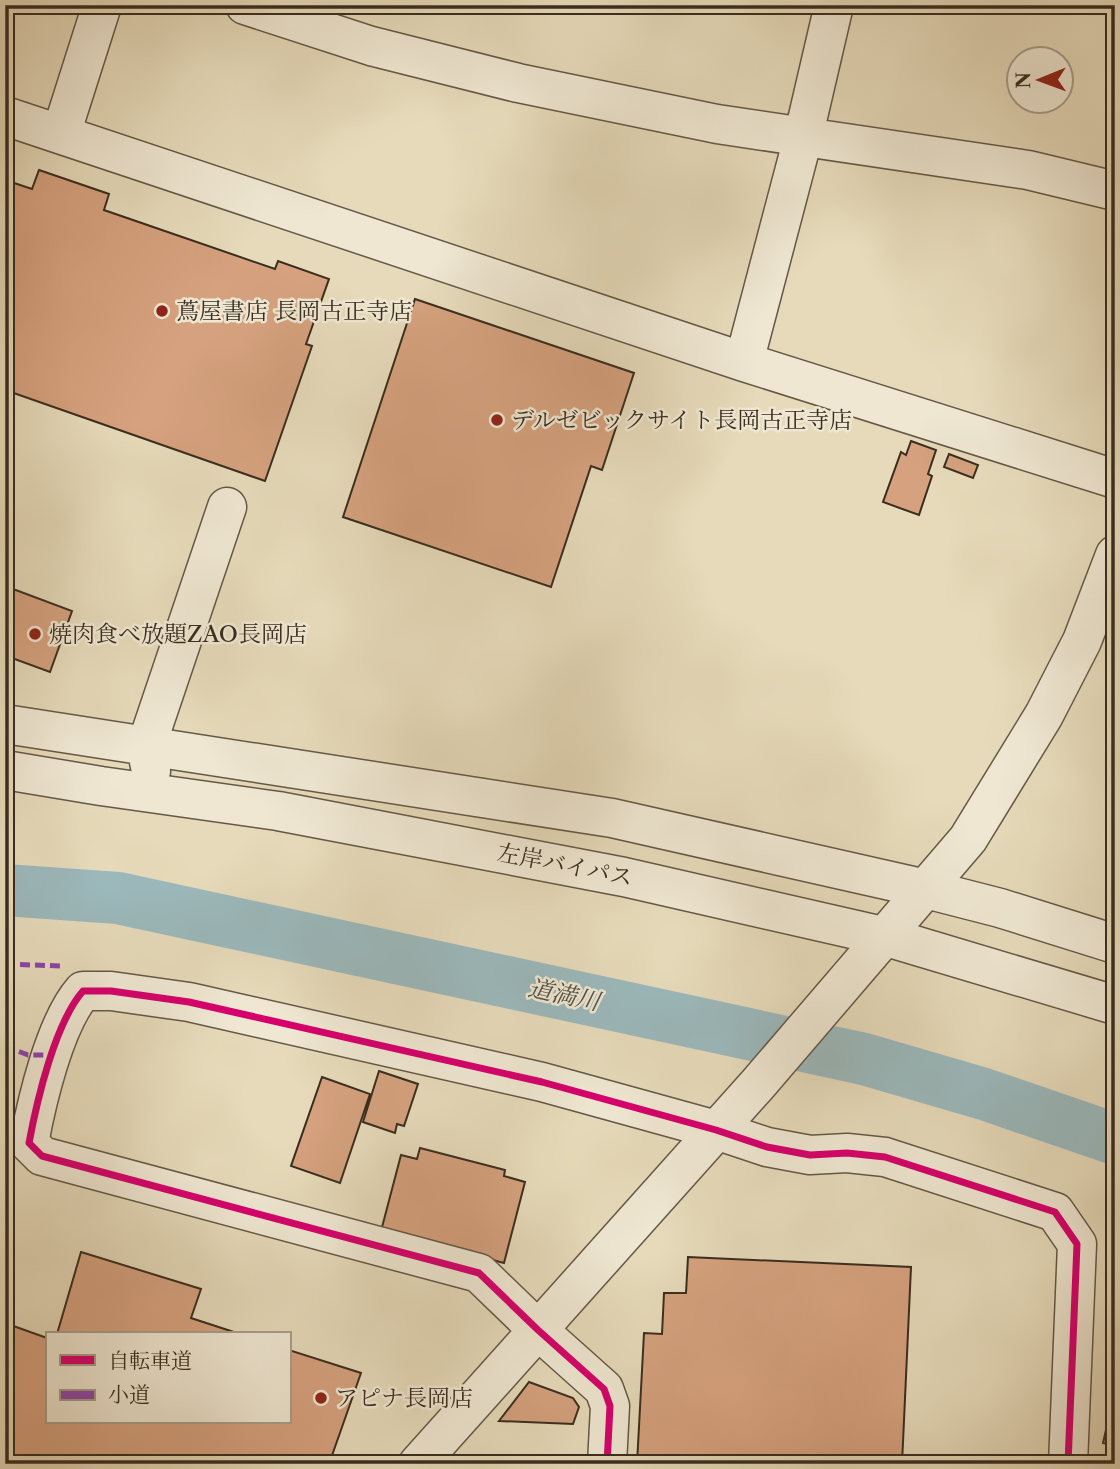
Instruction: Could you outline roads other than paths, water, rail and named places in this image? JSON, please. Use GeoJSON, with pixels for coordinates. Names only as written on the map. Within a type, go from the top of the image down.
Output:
{"type":"FeatureCollection","features":[{"type":"Feature","properties":{"kind":"street"},"geometry":{"type":"LineString","coordinates":[[61,134],[102,5]]}},
{"type":"Feature","properties":{"kind":"street"},"geometry":{"type":"LineString","coordinates":[[244,5],[371,46],[493,77],[718,124],[1028,170],[1115,191]]}},
{"type":"Feature","properties":{"kind":"street"},"geometry":{"type":"LineString","coordinates":[[744,362],[803,138],[834,5]]}},
{"type":"Feature","properties":{"kind":"street"},"geometry":{"type":"LineString","coordinates":[[5,116],[744,362],[1115,480]]}},
{"type":"Feature","properties":{"kind":"street"},"geometry":{"type":"LineString","coordinates":[[227,507],[146,747],[151,772],[234,787],[278,811]]}},
{"type":"Feature","properties":{"kind":"street"},"geometry":{"type":"LineString","coordinates":[[418,1464],[758,1084],[887,937],[968,839],[1044,715],[1082,641],[1115,555]]}},
{"type":"Feature","properties":{"kind":"street"},"geometry":{"type":"LineString","coordinates":[[5,724],[612,818],[926,889],[1000,908],[1115,944]]}},
{"type":"Feature","properties":{"kind":"street","name":"左岸バイパス"},"geometry":{"type":"LineString","coordinates":[[5,770],[278,811],[624,877],[887,937],[1115,1004]]}},
{"type":"Feature","properties":{"kind":"street"},"geometry":{"type":"LineString","coordinates":[[607,1464],[610,1406],[604,1389],[479,1273],[42,1156],[29,1143],[52,1055],[70,1005],[83,991],[111,991],[189,1002],[542,1083],[716,1130],[767,1147],[810,1155],[847,1153],[885,1157],[1055,1212],[1077,1244],[1068,1464]]}},
{"type":"Feature","properties":{"kind":"waterway","name":"道満川"},"geometry":{"type":"LineString","coordinates":[[5,890],[118,898],[864,1059],[984,1094],[1115,1139]]}},
{"type":"Feature","properties":{"kind":"place","name":"蔦屋書店 長岡古正寺店"},"geometry":{"type":"Point","coordinates":[162,311]}},
{"type":"Feature","properties":{"kind":"place","name":"デルゼビックサイト長岡古正寺店"},"geometry":{"type":"Point","coordinates":[497,420]}},
{"type":"Feature","properties":{"kind":"place","name":"焼肉食べ放題ZAO長岡店"},"geometry":{"type":"Point","coordinates":[35,634]}},
{"type":"Feature","properties":{"kind":"place","name":"アピナ長岡店"},"geometry":{"type":"Point","coordinates":[321,1398]}}]}
